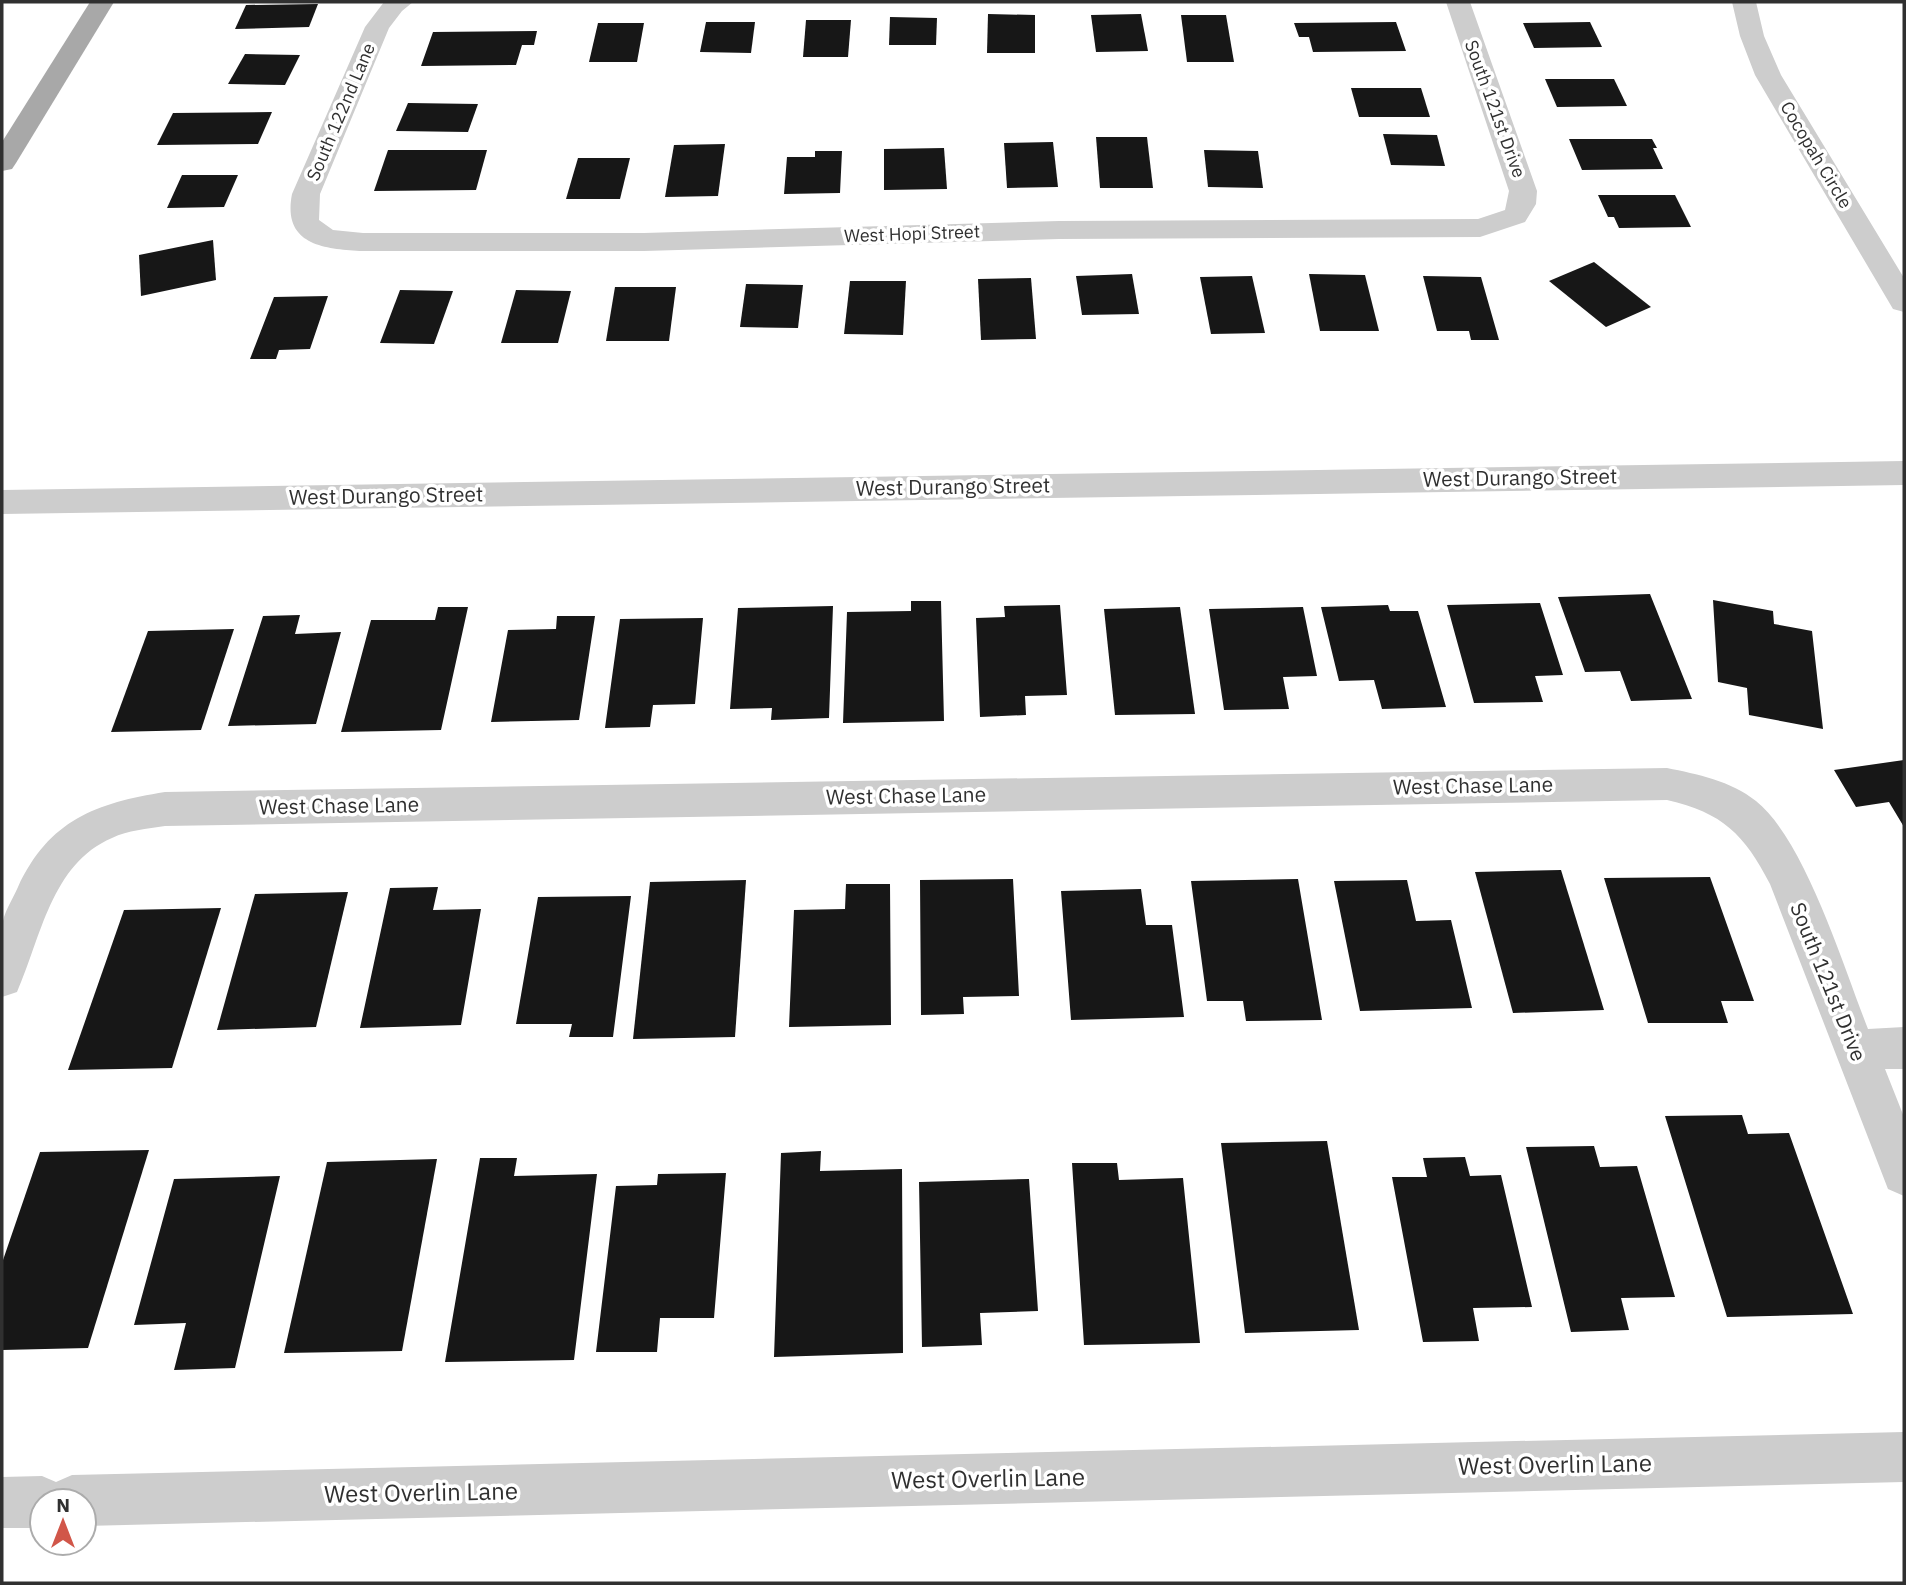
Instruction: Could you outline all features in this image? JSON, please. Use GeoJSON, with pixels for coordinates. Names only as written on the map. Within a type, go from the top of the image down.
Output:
{"type":"FeatureCollection","features":[{"type":"Feature","properties":{"kind":"main road"},"geometry":{"type":"LineString","coordinates":[[2,163],[102,2]]}},
{"type":"Feature","properties":{"kind":"street","name":"South 122nd Lane"},"geometry":{"type":"LineString","coordinates":[[309,230],[303,219],[306,194],[377,27],[393,6],[401,2]]}},
{"type":"Feature","properties":{"kind":"street","name":"South 121st Drive"},"geometry":{"type":"LineString","coordinates":[[1458,2],[1520,177],[1522,204],[1516,216]]}},
{"type":"Feature","properties":{"kind":"street","name":"Cocopah Circle"},"geometry":{"type":"LineString","coordinates":[[1744,2],[1752,36],[1769,75],[1904,302]]}},
{"type":"Feature","properties":{"kind":"street","name":"West Hopi Street"},"geometry":{"type":"LineString","coordinates":[[309,230],[324,237],[363,242],[602,242],[1046,230],[1461,229],[1501,223],[1516,216]]}},
{"type":"Feature","properties":{"kind":"street","name":"West Durango Street"},"geometry":{"type":"LineString","coordinates":[[2,502],[1904,473]]}},
{"type":"Feature","properties":{"kind":"street","name":"West Chase Lane"},"geometry":{"type":"LineString","coordinates":[[2,978],[43,876],[60,853],[80,833],[108,819],[137,811],[1632,783],[1702,790],[1733,804]]}},
{"type":"Feature","properties":{"kind":"street","name":"South 121st Drive"},"geometry":{"type":"LineString","coordinates":[[1733,804],[1755,825],[1773,850],[1788,879],[1855,1050],[1890,1101],[1904,1173]]}},
{"type":"Feature","properties":{"kind":"street"},"geometry":{"type":"LineString","coordinates":[[1855,1050],[1904,1048]]}},
{"type":"Feature","properties":{"kind":"street","name":"West Overlin Lane"},"geometry":{"type":"LineString","coordinates":[[98,1500],[1904,1457]]}},
{"type":"Feature","properties":{"kind":"street"},"geometry":{"type":"LineString","coordinates":[[2,1503],[28,1502]]}},
{"type":"Feature","properties":{"kind":"building"},"geometry":{"type":"Polygon","coordinates":[[[318,4],[309,27],[235,29],[246,5],[318,4]]]}},
{"type":"Feature","properties":{"kind":"building"},"geometry":{"type":"Polygon","coordinates":[[[988,14],[1035,15],[1035,53],[987,53],[988,14]]]}},
{"type":"Feature","properties":{"kind":"building"},"geometry":{"type":"Polygon","coordinates":[[[1141,14],[1148,51],[1096,52],[1091,15],[1141,14]]]}},
{"type":"Feature","properties":{"kind":"building"},"geometry":{"type":"Polygon","coordinates":[[[1181,15],[1226,15],[1234,62],[1187,62],[1181,15]]]}},
{"type":"Feature","properties":{"kind":"building"},"geometry":{"type":"Polygon","coordinates":[[[890,17],[937,18],[936,45],[889,45],[890,17]]]}},
{"type":"Feature","properties":{"kind":"building"},"geometry":{"type":"Polygon","coordinates":[[[806,20],[851,20],[848,57],[803,57],[806,20]]]}},
{"type":"Feature","properties":{"kind":"building"},"geometry":{"type":"Polygon","coordinates":[[[706,22],[755,22],[751,53],[700,52],[706,22]]]}},
{"type":"Feature","properties":{"kind":"building"},"geometry":{"type":"Polygon","coordinates":[[[1396,22],[1406,51],[1313,52],[1309,37],[1299,37],[1294,23],[1396,22]]]}},
{"type":"Feature","properties":{"kind":"building"},"geometry":{"type":"Polygon","coordinates":[[[1590,22],[1602,47],[1534,48],[1523,23],[1590,22]]]}},
{"type":"Feature","properties":{"kind":"building"},"geometry":{"type":"Polygon","coordinates":[[[598,23],[644,23],[637,62],[589,62],[598,23]]]}},
{"type":"Feature","properties":{"kind":"building"},"geometry":{"type":"Polygon","coordinates":[[[537,31],[534,45],[522,45],[516,65],[421,66],[433,32],[537,31]]]}},
{"type":"Feature","properties":{"kind":"building"},"geometry":{"type":"Polygon","coordinates":[[[245,54],[300,55],[285,85],[228,84],[245,54]]]}},
{"type":"Feature","properties":{"kind":"building"},"geometry":{"type":"Polygon","coordinates":[[[1545,79],[1614,79],[1627,106],[1557,107],[1545,79]]]}},
{"type":"Feature","properties":{"kind":"building"},"geometry":{"type":"Polygon","coordinates":[[[1351,88],[1421,88],[1430,117],[1359,117],[1351,88]]]}},
{"type":"Feature","properties":{"kind":"building"},"geometry":{"type":"Polygon","coordinates":[[[408,103],[478,104],[468,132],[396,131],[408,103]]]}},
{"type":"Feature","properties":{"kind":"building"},"geometry":{"type":"Polygon","coordinates":[[[272,112],[258,144],[157,145],[173,113],[272,112]]]}},
{"type":"Feature","properties":{"kind":"building"},"geometry":{"type":"Polygon","coordinates":[[[1383,134],[1437,135],[1445,166],[1391,165],[1383,134]]]}},
{"type":"Feature","properties":{"kind":"building"},"geometry":{"type":"Polygon","coordinates":[[[1096,137],[1147,137],[1153,188],[1100,188],[1096,137]]]}},
{"type":"Feature","properties":{"kind":"building"},"geometry":{"type":"Polygon","coordinates":[[[1569,139],[1652,139],[1657,148],[1653,148],[1663,169],[1582,170],[1569,139]]]}},
{"type":"Feature","properties":{"kind":"building"},"geometry":{"type":"Polygon","coordinates":[[[1053,142],[1058,187],[1007,188],[1004,143],[1053,142]]]}},
{"type":"Feature","properties":{"kind":"building"},"geometry":{"type":"Polygon","coordinates":[[[725,144],[718,196],[665,197],[674,145],[725,144]]]}},
{"type":"Feature","properties":{"kind":"building"},"geometry":{"type":"Polygon","coordinates":[[[944,148],[947,189],[884,190],[884,149],[944,148]]]}},
{"type":"Feature","properties":{"kind":"building"},"geometry":{"type":"Polygon","coordinates":[[[388,150],[487,150],[476,190],[374,191],[388,150]]]}},
{"type":"Feature","properties":{"kind":"building"},"geometry":{"type":"Polygon","coordinates":[[[1204,150],[1258,151],[1263,188],[1208,187],[1204,150]]]}},
{"type":"Feature","properties":{"kind":"building"},"geometry":{"type":"Polygon","coordinates":[[[815,151],[842,151],[840,193],[784,194],[787,157],[815,157],[815,151]]]}},
{"type":"Feature","properties":{"kind":"building"},"geometry":{"type":"Polygon","coordinates":[[[578,158],[630,158],[620,199],[566,199],[578,158]]]}},
{"type":"Feature","properties":{"kind":"building"},"geometry":{"type":"Polygon","coordinates":[[[182,175],[238,175],[224,207],[167,208],[182,175]]]}},
{"type":"Feature","properties":{"kind":"building"},"geometry":{"type":"Polygon","coordinates":[[[1598,195],[1675,195],[1691,227],[1619,228],[1614,217],[1608,217],[1598,195]]]}},
{"type":"Feature","properties":{"kind":"building"},"geometry":{"type":"Polygon","coordinates":[[[213,240],[216,280],[141,296],[139,255],[213,240]]]}},
{"type":"Feature","properties":{"kind":"building"},"geometry":{"type":"Polygon","coordinates":[[[1594,262],[1651,307],[1606,327],[1549,281],[1594,262]]]}},
{"type":"Feature","properties":{"kind":"building"},"geometry":{"type":"Polygon","coordinates":[[[1132,274],[1139,314],[1082,315],[1076,276],[1132,274]]]}},
{"type":"Feature","properties":{"kind":"building"},"geometry":{"type":"Polygon","coordinates":[[[1309,274],[1365,275],[1379,331],[1320,331],[1309,274]]]}},
{"type":"Feature","properties":{"kind":"building"},"geometry":{"type":"Polygon","coordinates":[[[1252,276],[1265,333],[1211,334],[1200,277],[1252,276]]]}},
{"type":"Feature","properties":{"kind":"building"},"geometry":{"type":"Polygon","coordinates":[[[1423,276],[1481,277],[1499,340],[1471,340],[1469,331],[1437,331],[1423,276]]]}},
{"type":"Feature","properties":{"kind":"building"},"geometry":{"type":"Polygon","coordinates":[[[1031,278],[1036,339],[981,340],[978,279],[1031,278]]]}},
{"type":"Feature","properties":{"kind":"building"},"geometry":{"type":"Polygon","coordinates":[[[850,281],[906,281],[903,335],[844,334],[850,281]]]}},
{"type":"Feature","properties":{"kind":"building"},"geometry":{"type":"Polygon","coordinates":[[[746,284],[803,285],[798,328],[740,327],[746,284]]]}},
{"type":"Feature","properties":{"kind":"building"},"geometry":{"type":"Polygon","coordinates":[[[615,287],[676,287],[669,341],[606,341],[615,287]]]}},
{"type":"Feature","properties":{"kind":"building"},"geometry":{"type":"Polygon","coordinates":[[[400,290],[453,291],[434,344],[380,343],[400,290]]]}},
{"type":"Feature","properties":{"kind":"building"},"geometry":{"type":"Polygon","coordinates":[[[516,290],[571,291],[558,343],[501,343],[516,290]]]}},
{"type":"Feature","properties":{"kind":"building"},"geometry":{"type":"Polygon","coordinates":[[[328,296],[310,349],[279,350],[276,359],[250,359],[274,297],[328,296]]]}},
{"type":"Feature","properties":{"kind":"building"},"geometry":{"type":"Polygon","coordinates":[[[1650,594],[1692,699],[1631,701],[1620,671],[1585,672],[1558,597],[1650,594]]]}},
{"type":"Feature","properties":{"kind":"building"},"geometry":{"type":"Polygon","coordinates":[[[1713,600],[1773,611],[1774,624],[1812,631],[1823,729],[1749,715],[1747,688],[1718,682],[1713,600]]]}},
{"type":"Feature","properties":{"kind":"building"},"geometry":{"type":"Polygon","coordinates":[[[911,601],[941,601],[944,721],[843,723],[847,612],[911,611],[911,601]]]}},
{"type":"Feature","properties":{"kind":"building"},"geometry":{"type":"Polygon","coordinates":[[[1540,603],[1563,675],[1535,676],[1543,702],[1474,703],[1447,605],[1540,603]]]}},
{"type":"Feature","properties":{"kind":"building"},"geometry":{"type":"Polygon","coordinates":[[[1060,605],[1067,695],[1025,696],[1026,715],[980,717],[976,618],[1005,617],[1004,606],[1060,605]]]}},
{"type":"Feature","properties":{"kind":"building"},"geometry":{"type":"Polygon","coordinates":[[[1388,605],[1390,611],[1418,611],[1446,707],[1382,709],[1374,680],[1339,681],[1321,607],[1388,605]]]}},
{"type":"Feature","properties":{"kind":"building"},"geometry":{"type":"Polygon","coordinates":[[[833,606],[829,718],[771,720],[772,708],[730,709],[738,608],[833,606]]]}},
{"type":"Feature","properties":{"kind":"building"},"geometry":{"type":"Polygon","coordinates":[[[438,607],[468,607],[441,730],[341,732],[371,620],[435,620],[438,607]]]}},
{"type":"Feature","properties":{"kind":"building"},"geometry":{"type":"Polygon","coordinates":[[[1180,607],[1195,714],[1115,715],[1104,609],[1180,607]]]}},
{"type":"Feature","properties":{"kind":"building"},"geometry":{"type":"Polygon","coordinates":[[[1303,607],[1317,676],[1283,677],[1289,709],[1224,710],[1209,609],[1303,607]]]}},
{"type":"Feature","properties":{"kind":"building"},"geometry":{"type":"Polygon","coordinates":[[[300,615],[295,634],[341,632],[316,724],[228,726],[263,616],[300,615]]]}},
{"type":"Feature","properties":{"kind":"building"},"geometry":{"type":"Polygon","coordinates":[[[557,616],[595,616],[579,720],[491,722],[508,630],[556,629],[557,616]]]}},
{"type":"Feature","properties":{"kind":"building"},"geometry":{"type":"Polygon","coordinates":[[[703,618],[695,704],[653,705],[650,727],[605,728],[620,619],[703,618]]]}},
{"type":"Feature","properties":{"kind":"building"},"geometry":{"type":"Polygon","coordinates":[[[234,629],[201,730],[111,732],[148,631],[234,629]]]}},
{"type":"Feature","properties":{"kind":"building"},"geometry":{"type":"Polygon","coordinates":[[[1904,760],[1904,827],[1889,802],[1856,807],[1834,770],[1904,760]]]}},
{"type":"Feature","properties":{"kind":"building"},"geometry":{"type":"Polygon","coordinates":[[[1561,870],[1604,1010],[1513,1013],[1475,872],[1561,870]]]}},
{"type":"Feature","properties":{"kind":"building"},"geometry":{"type":"Polygon","coordinates":[[[1710,877],[1754,1001],[1721,1001],[1728,1023],[1648,1023],[1604,878],[1710,877]]]}},
{"type":"Feature","properties":{"kind":"building"},"geometry":{"type":"Polygon","coordinates":[[[1013,879],[1019,996],[963,997],[964,1014],[921,1015],[920,880],[1013,879]]]}},
{"type":"Feature","properties":{"kind":"building"},"geometry":{"type":"Polygon","coordinates":[[[1298,879],[1322,1020],[1246,1021],[1243,1001],[1207,1001],[1191,881],[1298,879]]]}},
{"type":"Feature","properties":{"kind":"building"},"geometry":{"type":"Polygon","coordinates":[[[746,880],[735,1037],[633,1039],[650,882],[746,880]]]}},
{"type":"Feature","properties":{"kind":"building"},"geometry":{"type":"Polygon","coordinates":[[[1407,880],[1416,921],[1451,920],[1472,1008],[1360,1011],[1334,881],[1407,880]]]}},
{"type":"Feature","properties":{"kind":"building"},"geometry":{"type":"Polygon","coordinates":[[[846,884],[890,884],[891,1025],[789,1027],[794,910],[845,909],[846,884]]]}},
{"type":"Feature","properties":{"kind":"building"},"geometry":{"type":"Polygon","coordinates":[[[438,887],[433,910],[481,909],[461,1025],[360,1028],[390,888],[438,887]]]}},
{"type":"Feature","properties":{"kind":"building"},"geometry":{"type":"Polygon","coordinates":[[[1141,889],[1146,925],[1172,925],[1184,1017],[1071,1020],[1061,891],[1141,889]]]}},
{"type":"Feature","properties":{"kind":"building"},"geometry":{"type":"Polygon","coordinates":[[[348,892],[316,1027],[217,1030],[255,894],[348,892]]]}},
{"type":"Feature","properties":{"kind":"building"},"geometry":{"type":"Polygon","coordinates":[[[631,896],[613,1037],[569,1037],[572,1024],[516,1024],[538,897],[631,896]]]}},
{"type":"Feature","properties":{"kind":"building"},"geometry":{"type":"Polygon","coordinates":[[[221,908],[172,1068],[68,1070],[124,910],[221,908]]]}},
{"type":"Feature","properties":{"kind":"building"},"geometry":{"type":"Polygon","coordinates":[[[1742,1115],[1748,1134],[1789,1133],[1853,1314],[1727,1317],[1665,1116],[1742,1115]]]}},
{"type":"Feature","properties":{"kind":"building"},"geometry":{"type":"Polygon","coordinates":[[[1327,1141],[1359,1330],[1245,1333],[1221,1143],[1327,1141]]]}},
{"type":"Feature","properties":{"kind":"building"},"geometry":{"type":"Polygon","coordinates":[[[1594,1146],[1600,1167],[1637,1166],[1675,1297],[1621,1298],[1629,1330],[1571,1332],[1526,1147],[1594,1146]]]}},
{"type":"Feature","properties":{"kind":"building"},"geometry":{"type":"Polygon","coordinates":[[[149,1150],[88,1348],[2,1350],[2,1263],[40,1152],[149,1150]]]}},
{"type":"Feature","properties":{"kind":"building"},"geometry":{"type":"Polygon","coordinates":[[[821,1151],[820,1171],[902,1169],[903,1353],[774,1357],[781,1153],[821,1151]]]}},
{"type":"Feature","properties":{"kind":"building"},"geometry":{"type":"Polygon","coordinates":[[[1465,1157],[1470,1176],[1501,1175],[1532,1307],[1473,1308],[1479,1341],[1423,1342],[1392,1177],[1427,1177],[1423,1158],[1465,1157]]]}},
{"type":"Feature","properties":{"kind":"building"},"geometry":{"type":"Polygon","coordinates":[[[480,1158],[517,1158],[514,1176],[597,1174],[574,1360],[445,1362],[480,1158]]]}},
{"type":"Feature","properties":{"kind":"building"},"geometry":{"type":"Polygon","coordinates":[[[437,1159],[402,1351],[284,1353],[327,1162],[437,1159]]]}},
{"type":"Feature","properties":{"kind":"building"},"geometry":{"type":"Polygon","coordinates":[[[1072,1163],[1117,1163],[1119,1180],[1183,1178],[1200,1343],[1084,1345],[1072,1163]]]}},
{"type":"Feature","properties":{"kind":"building"},"geometry":{"type":"Polygon","coordinates":[[[726,1173],[714,1318],[660,1318],[657,1352],[596,1352],[616,1186],[657,1185],[658,1174],[726,1173]]]}},
{"type":"Feature","properties":{"kind":"building"},"geometry":{"type":"Polygon","coordinates":[[[280,1176],[235,1368],[174,1370],[186,1323],[134,1325],[174,1179],[280,1176]]]}},
{"type":"Feature","properties":{"kind":"building"},"geometry":{"type":"Polygon","coordinates":[[[1029,1179],[1038,1311],[980,1313],[982,1345],[922,1347],[919,1182],[1029,1179]]]}}]}
